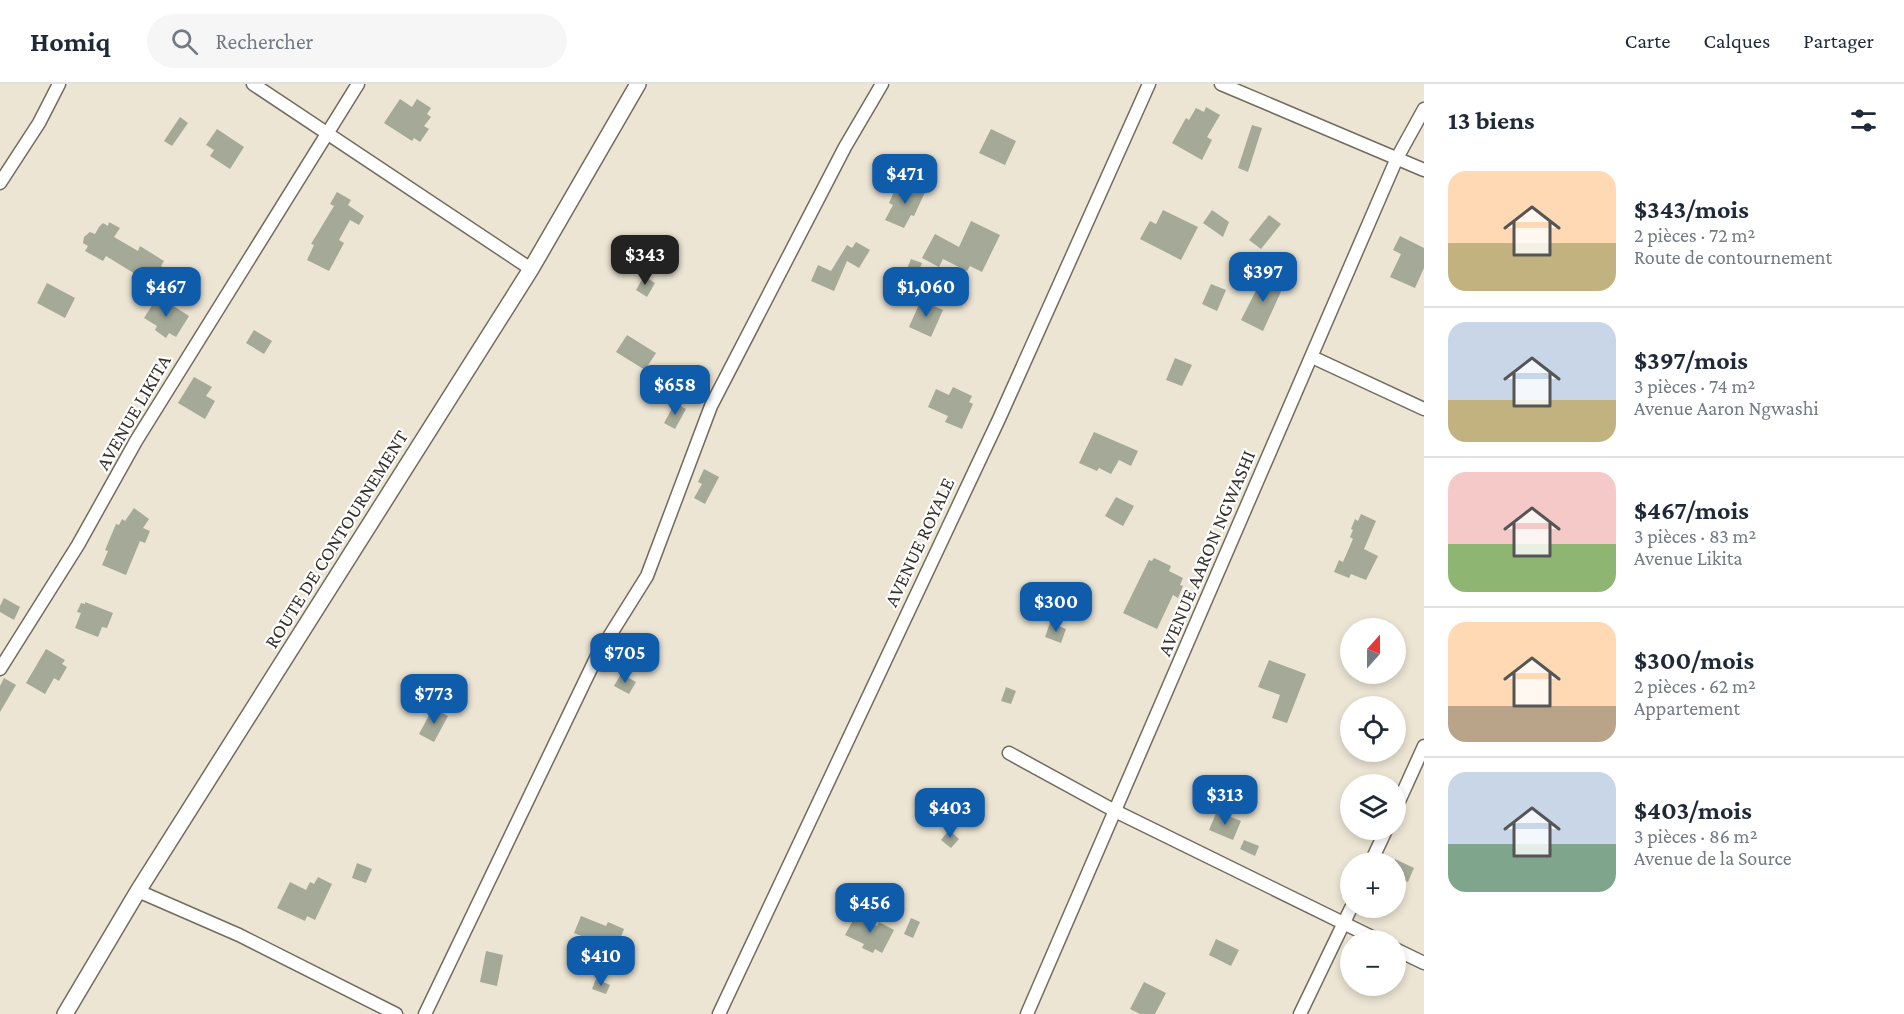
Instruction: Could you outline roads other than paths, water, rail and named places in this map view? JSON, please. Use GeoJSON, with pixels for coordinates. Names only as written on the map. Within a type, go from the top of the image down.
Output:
{"type":"FeatureCollection","features":[{"type":"Feature","properties":{"kind":"street"},"geometry":{"type":"LineString","coordinates":[[0,183],[39,123],[59,84]]}},
{"type":"Feature","properties":{"kind":"street"},"geometry":{"type":"LineString","coordinates":[[254,84],[531,269]]}},
{"type":"Feature","properties":{"kind":"street","name":"AVENUE LIKITA"},"geometry":{"type":"LineString","coordinates":[[0,669],[78,545],[148,421],[358,84]]}},
{"type":"Feature","properties":{"kind":"street","name":"ROUTE DE CONTOURNEMENT"},"geometry":{"type":"LineString","coordinates":[[65,1014],[138,891],[531,269],[638,84]]}},
{"type":"Feature","properties":{"kind":"street"},"geometry":{"type":"LineString","coordinates":[[425,1014],[597,656],[647,576],[711,406],[845,147],[882,84]]}},
{"type":"Feature","properties":{"kind":"street","name":"AVENUE ROYALE"},"geometry":{"type":"LineString","coordinates":[[719,1014],[999,418],[1149,84]]}},
{"type":"Feature","properties":{"kind":"street"},"geometry":{"type":"LineString","coordinates":[[1221,84],[1424,170]]}},
{"type":"Feature","properties":{"kind":"street","name":"AVENUE AARON NGWASHI"},"geometry":{"type":"LineString","coordinates":[[1027,1014],[1397,158],[1424,109]]}},
{"type":"Feature","properties":{"kind":"street"},"geometry":{"type":"LineString","coordinates":[[1312,357],[1424,409]]}},
{"type":"Feature","properties":{"kind":"street"},"geometry":{"type":"LineString","coordinates":[[1406,786],[1424,746]]}},
{"type":"Feature","properties":{"kind":"street"},"geometry":{"type":"LineString","coordinates":[[1009,753],[1115,811],[1358,930]]}},
{"type":"Feature","properties":{"kind":"street"},"geometry":{"type":"LineString","coordinates":[[138,891],[239,935],[396,1014]]}},
{"type":"Feature","properties":{"kind":"street"},"geometry":{"type":"LineString","coordinates":[[1300,1014],[1346,918]]}},
{"type":"Feature","properties":{"kind":"street"},"geometry":{"type":"LineString","coordinates":[[1406,954],[1424,963]]}}]}
